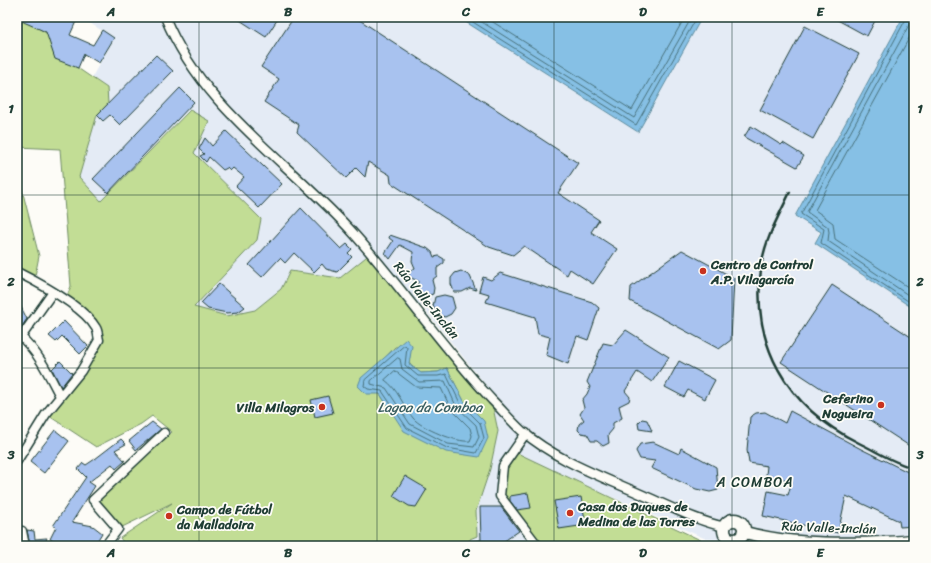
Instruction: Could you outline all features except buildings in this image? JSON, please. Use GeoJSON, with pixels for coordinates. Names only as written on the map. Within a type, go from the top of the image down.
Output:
{"type":"FeatureCollection","features":[{"type":"Feature","properties":{"kind":"main road","name":"Rúa Valle-Inclán"},"geometry":{"type":"LineString","coordinates":[[733,538],[759,536],[801,542],[843,544],[914,540]]}},
{"type":"Feature","properties":{"kind":"street","name":"Rúa Valle-Inclán"},"geometry":{"type":"LineString","coordinates":[[165,17],[172,35],[198,77],[239,124],[354,233],[389,274],[468,374],[526,433],[554,454],[703,520],[733,538]]}},
{"type":"Feature","properties":{"kind":"street"},"geometry":{"type":"LineString","coordinates":[[17,272],[53,292],[85,316],[97,329],[99,340],[81,371],[46,414],[17,461]]}},
{"type":"Feature","properties":{"kind":"street"},"geometry":{"type":"LineString","coordinates":[[53,292],[19,338],[30,345],[38,356],[60,396]]}},
{"type":"Feature","properties":{"kind":"street"},"geometry":{"type":"LineString","coordinates":[[105,546],[118,530],[93,500],[164,433]]}},
{"type":"Feature","properties":{"kind":"street"},"geometry":{"type":"LineString","coordinates":[[526,433],[503,466],[500,496],[538,546]]}},
{"type":"Feature","properties":{"kind":"street"},"geometry":{"type":"LineString","coordinates":[[22,531],[25,546]]}},
{"type":"Feature","properties":{"kind":"shaded area"},"geometry":{"type":"Polygon","coordinates":[[[80,17],[462,17],[638,132],[702,17],[904,17],[815,243],[914,309],[914,541],[808,542],[706,539],[553,471],[538,546],[468,546],[470,539],[477,536],[476,511],[490,469],[498,431],[489,389],[425,310],[371,254],[340,278],[290,271],[281,289],[255,310],[227,316],[194,307],[257,240],[261,219],[193,153],[208,121],[189,110],[101,201],[79,177],[97,115],[108,104],[107,88],[92,77],[114,38],[80,17]]]}},
{"type":"Feature","properties":{"kind":"green space"},"geometry":{"type":"Polygon","coordinates":[[[17,17],[22,17],[49,35],[54,52],[107,88],[108,104],[97,115],[79,177],[101,201],[190,110],[209,121],[194,153],[261,219],[257,240],[194,307],[227,316],[255,310],[281,289],[290,271],[340,278],[371,253],[458,362],[489,389],[498,431],[490,469],[476,511],[477,536],[470,539],[468,546],[296,546],[292,540],[284,546],[126,546],[120,538],[172,503],[118,529],[93,500],[172,432],[152,416],[141,424],[96,447],[46,414],[91,354],[97,329],[65,301],[71,286],[60,149],[17,147],[17,17]],[[411,346],[395,347],[359,386],[380,394],[393,415],[484,421],[464,401],[447,368],[438,372],[420,373],[409,363],[411,346]]]}},
{"type":"Feature","properties":{"kind":"green space"},"geometry":{"type":"Polygon","coordinates":[[[17,170],[39,256],[34,281],[17,272],[17,170]]]}},
{"type":"Feature","properties":{"kind":"green space"},"geometry":{"type":"Polygon","coordinates":[[[513,451],[713,546],[538,546],[500,496],[503,466],[513,451]]]}},
{"type":"Feature","properties":{"kind":"water"},"geometry":{"type":"Polygon","coordinates":[[[458,17],[702,17],[638,132],[458,17]]]}},
{"type":"Feature","properties":{"kind":"water"},"geometry":{"type":"Polygon","coordinates":[[[903,17],[914,17],[914,309],[815,243],[821,232],[795,216],[903,17]]]}},
{"type":"Feature","properties":{"kind":"water","name":"Lagoa da Comboa"},"geometry":{"type":"Polygon","coordinates":[[[406,339],[412,346],[409,364],[421,373],[438,372],[447,368],[464,401],[484,421],[488,438],[479,457],[446,452],[404,431],[380,394],[366,394],[358,386],[361,378],[406,339]]]}},
{"type":"Feature","properties":{"kind":"railway"},"geometry":{"type":"LineString","coordinates":[[790,192],[774,226],[764,253],[759,292],[761,319],[768,345],[778,369],[793,391],[811,411],[833,428],[900,464],[914,468]]}},
{"type":"Feature","properties":{"kind":"place","name":"Centro de Control A.P. Vilagarcía"},"geometry":{"type":"Point","coordinates":[703,271]}},
{"type":"Feature","properties":{"kind":"place","name":"Ceferino Nogueira"},"geometry":{"type":"Point","coordinates":[881,405]}},
{"type":"Feature","properties":{"kind":"place","name":"Villa Milagros"},"geometry":{"type":"Point","coordinates":[322,407]}},
{"type":"Feature","properties":{"kind":"place","name":"Casa dos Duques de Medina de las Torres"},"geometry":{"type":"Point","coordinates":[570,513]}},
{"type":"Feature","properties":{"kind":"place","name":"Campo de Fútbol da Malladoira"},"geometry":{"type":"Point","coordinates":[169,516]}},
{"type":"Feature","properties":{"kind":"district","name":"A COMBOA"},"geometry":{"type":"Point","coordinates":[755,482]}}]}
